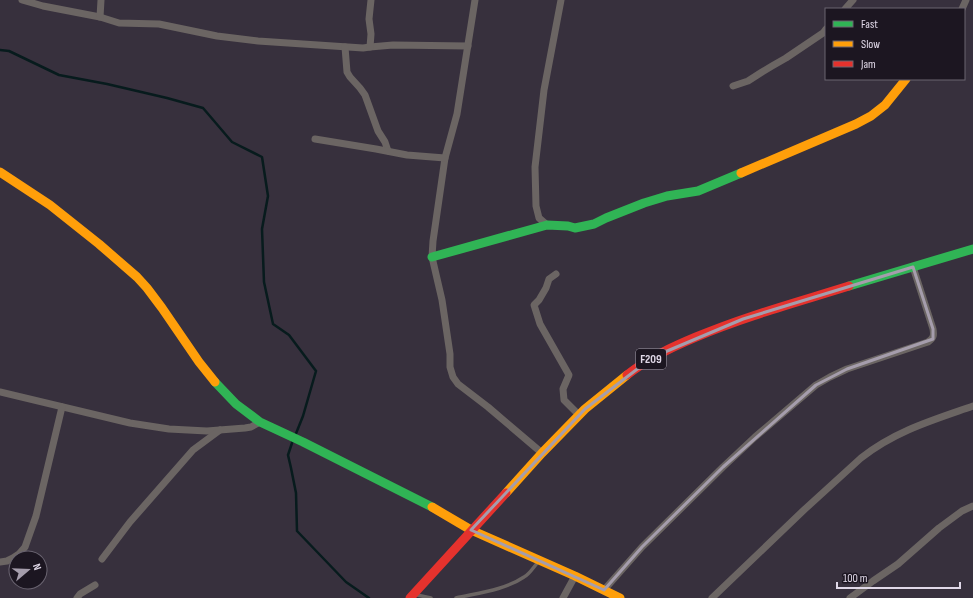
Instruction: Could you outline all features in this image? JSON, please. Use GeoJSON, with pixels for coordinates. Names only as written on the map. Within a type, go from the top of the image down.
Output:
{"type":"FeatureCollection","features":[{"type":"Feature","properties":{"kind":"main road"},"geometry":{"type":"LineString","coordinates":[[432,257],[547,225],[568,226],[575,228],[594,224],[644,203],[667,196],[707,188],[872,116],[885,105],[905,80]]}},
{"type":"Feature","properties":{"kind":"main road"},"geometry":{"type":"LineString","coordinates":[[0,172],[50,205],[104,248],[137,277],[158,303],[199,362],[222,390],[236,404],[260,422],[428,505],[471,530],[575,576],[620,598]]}},
{"type":"Feature","properties":{"kind":"main road","name":"F209"},"geometry":{"type":"LineString","coordinates":[[412,596],[542,453],[585,409],[632,371],[653,357],[674,346],[743,319],[973,249]]}},
{"type":"Feature","properties":{"kind":"street"},"geometry":{"type":"LineString","coordinates":[[22,0],[43,6],[100,17],[119,23],[158,24],[217,36],[258,41],[363,48],[393,45],[468,46]]}},
{"type":"Feature","properties":{"kind":"street"},"geometry":{"type":"LineString","coordinates":[[100,17],[101,0]]}},
{"type":"Feature","properties":{"kind":"street"},"geometry":{"type":"LineString","coordinates":[[370,0],[370,47]]}},
{"type":"Feature","properties":{"kind":"street"},"geometry":{"type":"LineString","coordinates":[[475,0],[457,114],[445,158],[432,257],[442,300],[450,354],[450,367],[453,377],[458,384],[488,407],[542,453]]}},
{"type":"Feature","properties":{"kind":"street"},"geometry":{"type":"LineString","coordinates":[[547,225],[539,218],[536,206],[535,167],[544,90],[561,0]]}},
{"type":"Feature","properties":{"kind":"street"},"geometry":{"type":"LineString","coordinates":[[846,8],[853,0]]}},
{"type":"Feature","properties":{"kind":"street"},"geometry":{"type":"LineString","coordinates":[[733,86],[748,81],[786,58],[825,30]]}},
{"type":"Feature","properties":{"kind":"street"},"geometry":{"type":"LineString","coordinates":[[345,47],[347,72],[365,96],[378,131],[385,142],[388,151]]}},
{"type":"Feature","properties":{"kind":"street"},"geometry":{"type":"LineString","coordinates":[[315,139],[408,155],[445,158]]}},
{"type":"Feature","properties":{"kind":"street"},"geometry":{"type":"LineString","coordinates":[[604,590],[642,547],[723,467],[755,437],[816,385],[847,369],[933,339],[933,329],[913,267]]}},
{"type":"Feature","properties":{"kind":"street"},"geometry":{"type":"LineString","coordinates":[[556,274],[549,279],[546,288],[534,306],[540,324],[569,374],[563,389],[564,400],[579,415]]}},
{"type":"Feature","properties":{"kind":"street"},"geometry":{"type":"LineString","coordinates":[[0,392],[130,423],[169,429],[208,431],[251,427],[260,422]]}},
{"type":"Feature","properties":{"kind":"street"},"geometry":{"type":"LineString","coordinates":[[0,562],[13,558],[25,547],[36,516],[62,406]]}},
{"type":"Feature","properties":{"kind":"street"},"geometry":{"type":"LineString","coordinates":[[712,598],[805,509],[870,450],[901,432],[973,406]]}},
{"type":"Feature","properties":{"kind":"street"},"geometry":{"type":"LineString","coordinates":[[102,559],[130,522],[193,450],[220,430]]}},
{"type":"Feature","properties":{"kind":"street"},"geometry":{"type":"LineString","coordinates":[[850,598],[898,564],[939,528],[973,506]]}},
{"type":"Feature","properties":{"kind":"street"},"geometry":{"type":"LineString","coordinates":[[563,598],[575,576]]}},
{"type":"Feature","properties":{"kind":"street"},"geometry":{"type":"LineString","coordinates":[[77,598],[80,594],[95,585]]}},
{"type":"Feature","properties":{"kind":"lane"},"geometry":{"type":"LineString","coordinates":[[456,598],[510,585],[525,577],[539,560]]}},
{"type":"Feature","properties":{"kind":"lane"},"geometry":{"type":"LineString","coordinates":[[412,596],[431,598]]}},
{"type":"Feature","properties":{"kind":"highlighted area"},"geometry":{"type":"Polygon","coordinates":[[[913,267],[933,329],[933,339],[847,369],[816,385],[723,467],[642,547],[604,590],[471,530],[585,409],[653,357],[743,319],[913,267]]]}},
{"type":"Feature","properties":{"kind":"waterway"},"geometry":{"type":"LineString","coordinates":[[0,50],[9,51],[59,75],[107,84],[203,108],[232,142],[262,157],[268,196],[262,229],[264,282],[273,324],[289,335],[316,371],[303,416],[295,436]]}},
{"type":"Feature","properties":{"kind":"waterway"},"geometry":{"type":"LineString","coordinates":[[293,440],[288,455],[296,493],[297,531],[346,582],[369,598]]}},
{"type":"Feature","properties":{"kind":"traffic: fast"},"geometry":{"type":"LineString","coordinates":[[432,257],[547,225],[568,226],[575,228],[594,224],[644,203],[667,196],[698,191],[741,173]]}},
{"type":"Feature","properties":{"kind":"traffic: fast"},"geometry":{"type":"LineString","coordinates":[[849,286],[973,249]]}},
{"type":"Feature","properties":{"kind":"traffic: fast"},"geometry":{"type":"LineString","coordinates":[[215,382],[236,404],[260,422],[432,507]]}},
{"type":"Feature","properties":{"kind":"traffic: slow"},"geometry":{"type":"LineString","coordinates":[[741,173],[856,124],[871,116],[885,105],[905,80]]}},
{"type":"Feature","properties":{"kind":"traffic: slow"},"geometry":{"type":"LineString","coordinates":[[0,172],[50,205],[137,277],[162,308],[199,362],[215,382]]}},
{"type":"Feature","properties":{"kind":"traffic: slow"},"geometry":{"type":"LineString","coordinates":[[506,493],[585,409],[627,375]]}},
{"type":"Feature","properties":{"kind":"traffic: slow"},"geometry":{"type":"LineString","coordinates":[[432,507],[471,530],[575,576],[620,598]]}},
{"type":"Feature","properties":{"kind":"traffic: jam"},"geometry":{"type":"LineString","coordinates":[[627,375],[660,353],[715,329],[849,286]]}},
{"type":"Feature","properties":{"kind":"traffic: jam"},"geometry":{"type":"LineString","coordinates":[[410,598],[506,493]]}}]}
